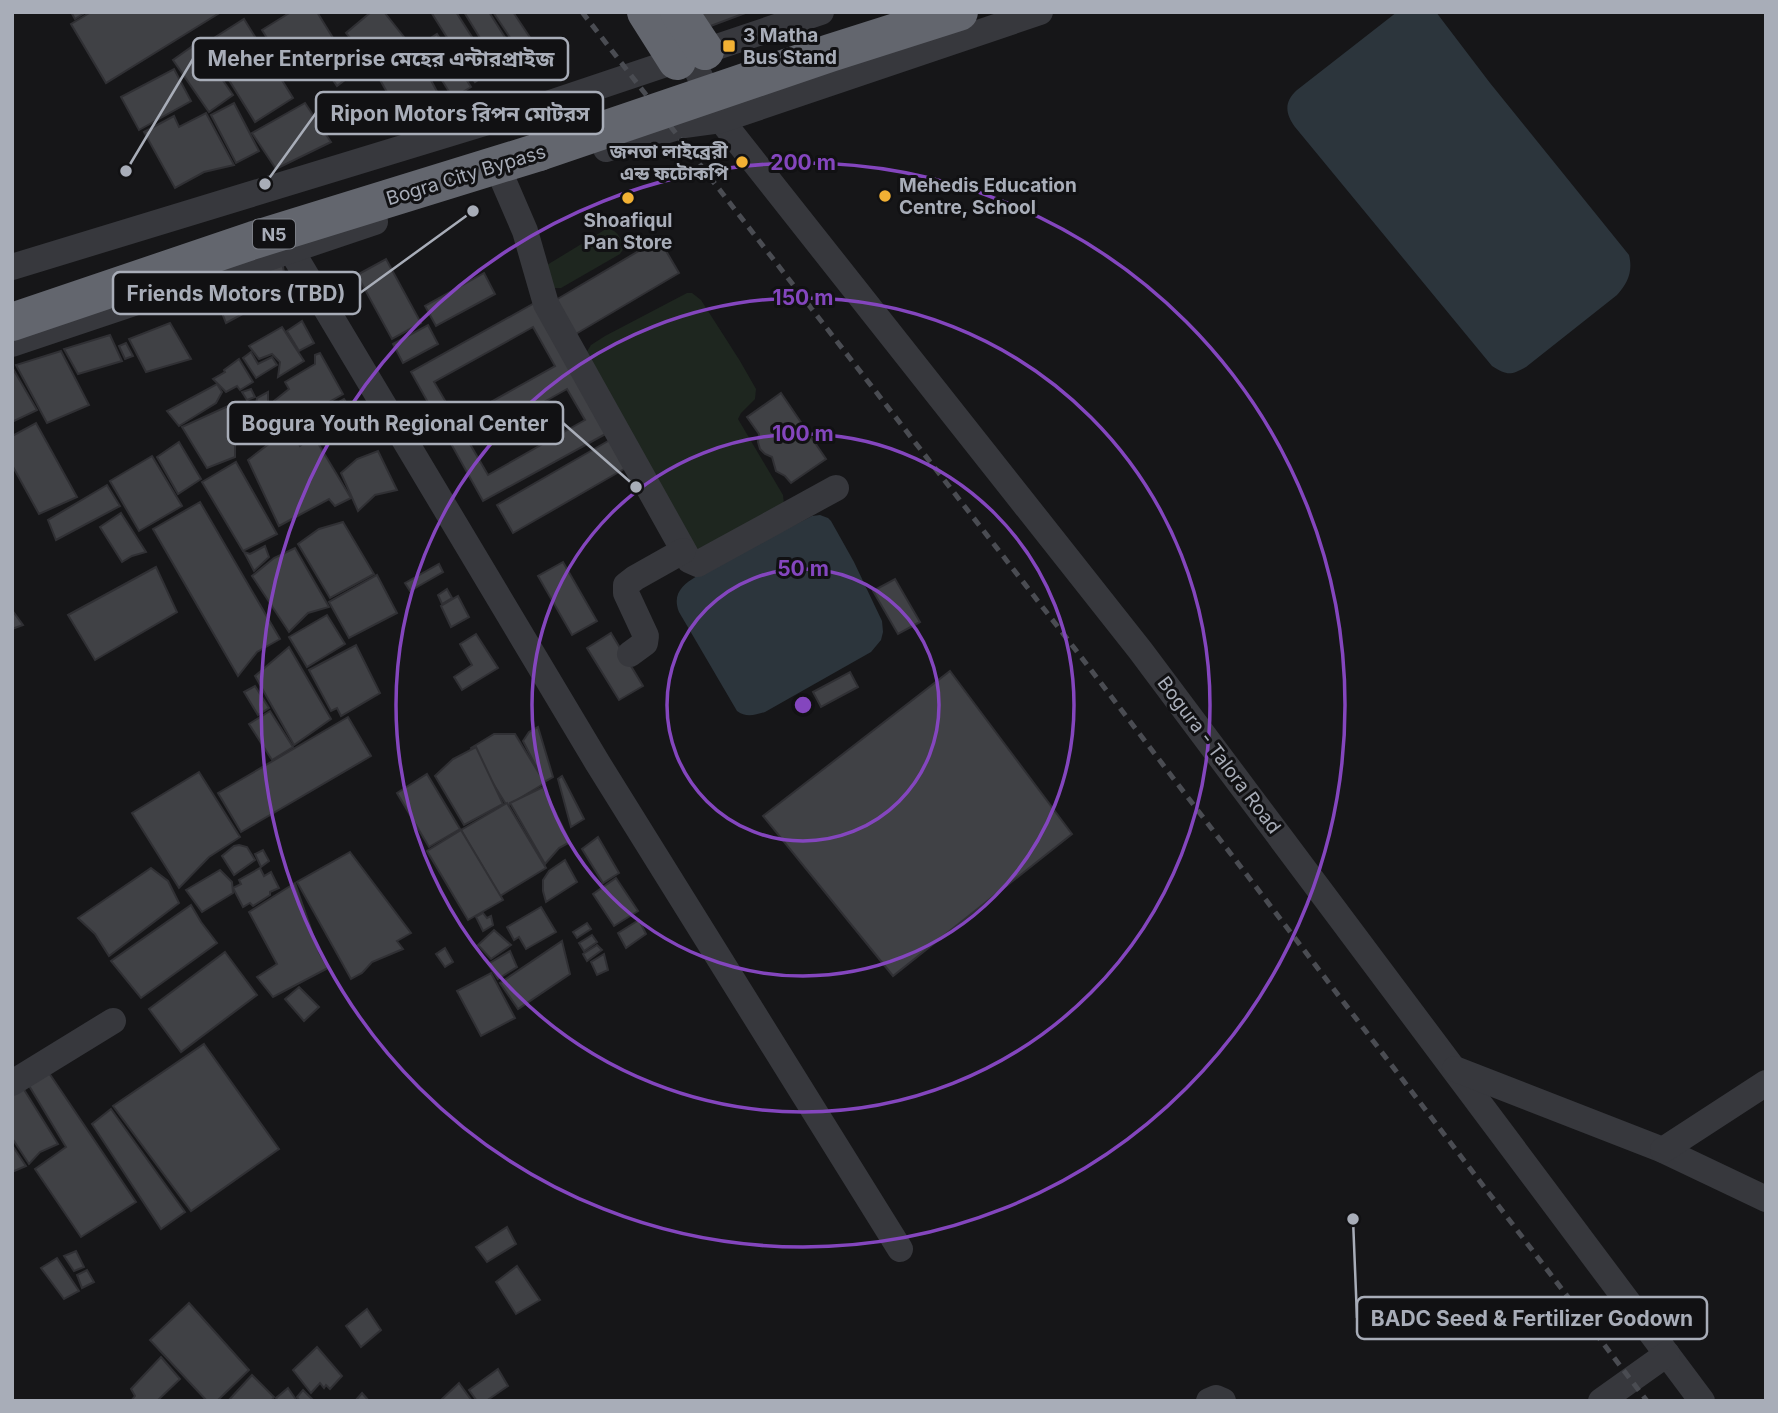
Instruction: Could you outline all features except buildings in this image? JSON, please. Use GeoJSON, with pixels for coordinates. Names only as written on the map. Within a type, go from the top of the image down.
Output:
{"type":"FeatureCollection","features":[{"type":"Feature","properties":{"kind":"highway"},"geometry":{"type":"LineString","coordinates":[[646,12],[690,56]]}},
{"type":"Feature","properties":{"kind":"highway"},"geometry":{"type":"LineString","coordinates":[[679,12],[690,56]]}},
{"type":"Feature","properties":{"kind":"highway","name":"Bogra City Bypass"},"geometry":{"type":"LineString","coordinates":[[12,294],[530,134],[887,12]]}},
{"type":"Feature","properties":{"kind":"highway","name":"Bogra City Bypass"},"geometry":{"type":"LineString","coordinates":[[12,322],[254,240],[539,152],[959,12]]}},
{"type":"Feature","properties":{"kind":"street"},"geometry":{"type":"LineString","coordinates":[[12,267],[534,108],[821,12]]}},
{"type":"Feature","properties":{"kind":"street"},"geometry":{"type":"LineString","coordinates":[[12,344],[503,180],[684,125],[722,120],[1040,12]]}},
{"type":"Feature","properties":{"kind":"street","name":"Bogura - Talora Road"},"geometry":{"type":"LineString","coordinates":[[690,56],[722,120],[1140,650],[1702,1401]]}},
{"type":"Feature","properties":{"kind":"street"},"geometry":{"type":"LineString","coordinates":[[503,180],[525,231],[546,304],[689,560],[698,564],[836,488]]}},
{"type":"Feature","properties":{"kind":"street"},"geometry":{"type":"LineString","coordinates":[[291,250],[597,762],[900,1250]]}},
{"type":"Feature","properties":{"kind":"street"},"geometry":{"type":"LineString","coordinates":[[630,653],[645,643],[646,636],[626,593],[626,585],[683,551]]}},
{"type":"Feature","properties":{"kind":"street"},"geometry":{"type":"LineString","coordinates":[[12,1083],[113,1021]]}},
{"type":"Feature","properties":{"kind":"street"},"geometry":{"type":"LineString","coordinates":[[1454,1068],[1663,1150],[1766,1199]]}},
{"type":"Feature","properties":{"kind":"street"},"geometry":{"type":"LineString","coordinates":[[1663,1150],[1766,1083]]}},
{"type":"Feature","properties":{"kind":"street"},"geometry":{"type":"LineString","coordinates":[[1601,1401],[1667,1354]]}},
{"type":"Feature","properties":{"kind":"street"},"geometry":{"type":"LineString","coordinates":[[1209,1401],[1216,1398],[1223,1401]]}},
{"type":"Feature","properties":{"kind":"shaded area"},"geometry":{"type":"Polygon","coordinates":[[[1397,12],[1436,12],[1629,255],[1629,276],[1617,295],[1516,372],[1505,373],[1492,366],[1289,117],[1288,103],[1297,90],[1397,12]]]}},
{"type":"Feature","properties":{"kind":"shaded area"},"geometry":{"type":"Polygon","coordinates":[[[606,229],[613,231],[620,238],[624,248],[620,254],[561,288],[553,288],[547,265],[606,229]]]}},
{"type":"Feature","properties":{"kind":"shaded area"},"geometry":{"type":"Polygon","coordinates":[[[687,293],[692,293],[701,300],[756,389],[755,399],[738,419],[783,495],[784,504],[698,549],[693,547],[586,353],[591,345],[605,336],[687,293]]]}},
{"type":"Feature","properties":{"kind":"shaded area"},"geometry":{"type":"Polygon","coordinates":[[[820,515],[831,521],[854,562],[882,621],[881,640],[871,652],[765,712],[744,715],[737,711],[679,612],[678,595],[687,583],[697,576],[812,516],[820,515]]]}},
{"type":"Feature","properties":{"kind":"railway"},"geometry":{"type":"LineString","coordinates":[[582,12],[1075,649],[1647,1401]]}},
{"type":"Feature","properties":{"kind":"place","name":"3 Matha Bus Stand"},"geometry":{"type":"Point","coordinates":[729,46]}},
{"type":"Feature","properties":{"kind":"place","name":"জনতা লাইব্রেরী এন্ড ফটোকপি"},"geometry":{"type":"Point","coordinates":[742,162]}},
{"type":"Feature","properties":{"kind":"place","name":"Meher Enterprise মেহের এন্টারপ্রাইজ"},"geometry":{"type":"Point","coordinates":[126,171]}},
{"type":"Feature","properties":{"kind":"place","name":"Ripon Motors রিপন মোটরস"},"geometry":{"type":"Point","coordinates":[265,184]}},
{"type":"Feature","properties":{"kind":"place","name":"Mehedis Education Centre, School"},"geometry":{"type":"Point","coordinates":[885,196]}},
{"type":"Feature","properties":{"kind":"place","name":"Shoafiqul Pan Store"},"geometry":{"type":"Point","coordinates":[628,198]}},
{"type":"Feature","properties":{"kind":"place","name":"Friends Motors (TBD)"},"geometry":{"type":"Point","coordinates":[473,211]}},
{"type":"Feature","properties":{"kind":"place","name":"Bogura Youth Regional Center"},"geometry":{"type":"Point","coordinates":[636,487]}},
{"type":"Feature","properties":{"kind":"place","name":"BADC Seed & Fertilizer Godown"},"geometry":{"type":"Point","coordinates":[1353,1219]}}]}
